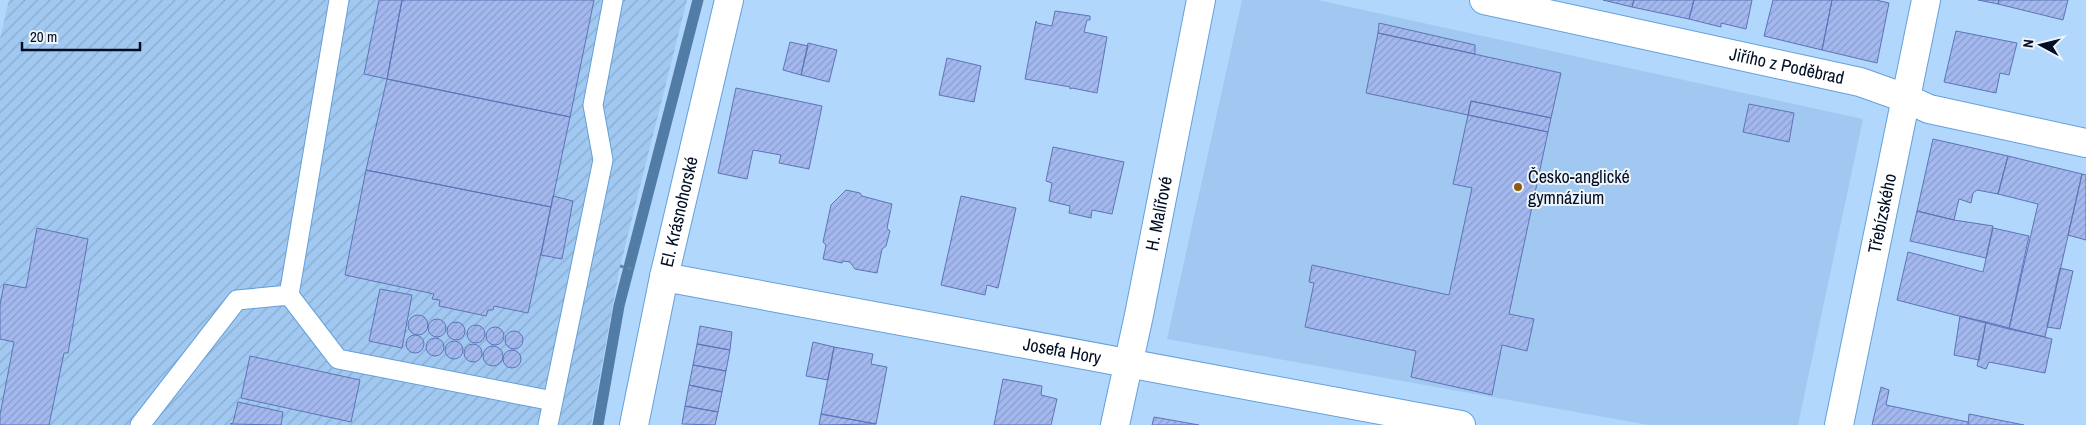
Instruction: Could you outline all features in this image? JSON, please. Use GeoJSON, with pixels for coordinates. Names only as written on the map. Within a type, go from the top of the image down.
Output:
{"type":"FeatureCollection","features":[{"type":"Feature","properties":{"kind":"street","name":"El. Krásnohorské"},"geometry":{"type":"LineString","coordinates":[[634,425],[664,277],[729,0]]}},
{"type":"Feature","properties":{"kind":"street","name":"H. Malířové"},"geometry":{"type":"LineString","coordinates":[[1115,425],[1201,0]]}},
{"type":"Feature","properties":{"kind":"street","name":"Jiřího z Poděbrad"},"geometry":{"type":"LineString","coordinates":[[1484,0],[1860,82],[1929,109],[2086,143]]}},
{"type":"Feature","properties":{"kind":"street","name":"Třebízského"},"geometry":{"type":"LineString","coordinates":[[1839,425],[1926,0]]}},
{"type":"Feature","properties":{"kind":"street","name":"Josefa Hory"},"geometry":{"type":"LineString","coordinates":[[664,277],[1461,425]]}},
{"type":"Feature","properties":{"kind":"lane"},"geometry":{"type":"LineString","coordinates":[[339,0],[289,295],[338,359],[553,401]]}},
{"type":"Feature","properties":{"kind":"lane"},"geometry":{"type":"LineString","coordinates":[[548,425],[603,160],[593,105],[613,0]]}},
{"type":"Feature","properties":{"kind":"lane"},"geometry":{"type":"LineString","coordinates":[[140,425],[237,300],[289,295]]}},
{"type":"Feature","properties":{"kind":"shaded area"},"geometry":{"type":"Polygon","coordinates":[[[9,0],[687,0],[620,266],[591,425],[0,425],[0,39],[9,0]]]}},
{"type":"Feature","properties":{"kind":"shaded area"},"geometry":{"type":"Polygon","coordinates":[[[1242,0],[1318,0],[1863,119],[1798,425],[1649,425],[1167,339],[1242,0]]]}},
{"type":"Feature","properties":{"kind":"building"},"geometry":{"type":"Polygon","coordinates":[[[379,0],[402,0],[387,79],[364,74],[379,0]]]}},
{"type":"Feature","properties":{"kind":"building"},"geometry":{"type":"Polygon","coordinates":[[[402,0],[594,0],[570,117],[387,79],[402,0]]]}},
{"type":"Feature","properties":{"kind":"building"},"geometry":{"type":"Polygon","coordinates":[[[1603,0],[1634,0],[1632,7],[1603,0]]]}},
{"type":"Feature","properties":{"kind":"building"},"geometry":{"type":"Polygon","coordinates":[[[1634,0],[1694,0],[1689,19],[1632,7],[1634,0]]]}},
{"type":"Feature","properties":{"kind":"building"},"geometry":{"type":"Polygon","coordinates":[[[1694,0],[1752,0],[1746,29],[1721,23],[1721,27],[1689,19],[1694,0]]]}},
{"type":"Feature","properties":{"kind":"building"},"geometry":{"type":"Polygon","coordinates":[[[1773,0],[1832,0],[1822,50],[1764,36],[1773,0]]]}},
{"type":"Feature","properties":{"kind":"building"},"geometry":{"type":"Polygon","coordinates":[[[1832,0],[1876,0],[1889,3],[1877,63],[1822,50],[1832,0]]]}},
{"type":"Feature","properties":{"kind":"building"},"geometry":{"type":"Polygon","coordinates":[[[1978,0],[1999,0],[1998,4],[1978,0]]]}},
{"type":"Feature","properties":{"kind":"building"},"geometry":{"type":"Polygon","coordinates":[[[1999,0],[2068,0],[2063,20],[1998,4],[1999,0]]]}},
{"type":"Feature","properties":{"kind":"building"},"geometry":{"type":"Polygon","coordinates":[[[1055,11],[1090,16],[1084,32],[1107,37],[1097,93],[1025,79],[1036,21],[1037,23],[1052,26],[1055,11]]]}},
{"type":"Feature","properties":{"kind":"building"},"geometry":{"type":"Polygon","coordinates":[[[1379,23],[1475,45],[1475,54],[1378,33],[1379,23]]]}},
{"type":"Feature","properties":{"kind":"building"},"geometry":{"type":"Polygon","coordinates":[[[1956,31],[2017,43],[2009,75],[2000,73],[1996,93],[1944,82],[1956,31]]]}},
{"type":"Feature","properties":{"kind":"building"},"geometry":{"type":"Polygon","coordinates":[[[1378,33],[1561,73],[1551,118],[1471,101],[1468,115],[1366,93],[1378,33]]]}},
{"type":"Feature","properties":{"kind":"building"},"geometry":{"type":"Polygon","coordinates":[[[790,42],[808,46],[801,75],[783,70],[790,42]]]}},
{"type":"Feature","properties":{"kind":"building"},"geometry":{"type":"Polygon","coordinates":[[[808,43],[837,50],[829,82],[801,75],[808,43]]]}},
{"type":"Feature","properties":{"kind":"building"},"geometry":{"type":"Polygon","coordinates":[[[947,58],[981,66],[974,102],[939,95],[947,58]]]}},
{"type":"Feature","properties":{"kind":"building"},"geometry":{"type":"Polygon","coordinates":[[[387,79],[570,117],[551,207],[366,170],[387,79]]]}},
{"type":"Feature","properties":{"kind":"building"},"geometry":{"type":"Polygon","coordinates":[[[736,88],[822,106],[809,169],[779,163],[781,155],[753,150],[747,179],[718,173],[736,88]]]}},
{"type":"Feature","properties":{"kind":"building"},"geometry":{"type":"Polygon","coordinates":[[[1471,101],[1551,118],[1548,132],[1468,115],[1471,101]]]}},
{"type":"Feature","properties":{"kind":"building"},"geometry":{"type":"Polygon","coordinates":[[[1749,104],[1794,113],[1789,142],[1743,132],[1749,104]]]}},
{"type":"Feature","properties":{"kind":"building"},"geometry":{"type":"Polygon","coordinates":[[[1468,115],[1548,132],[1509,314],[1534,319],[1527,351],[1502,345],[1492,395],[1411,377],[1416,351],[1305,327],[1314,283],[1309,282],[1312,265],[1449,295],[1472,188],[1453,184],[1468,115]]]}},
{"type":"Feature","properties":{"kind":"building"},"geometry":{"type":"Polygon","coordinates":[[[1933,139],[2008,156],[1998,194],[1977,190],[1973,193],[1971,203],[1959,199],[1954,220],[1917,211],[1933,139]]]}},
{"type":"Feature","properties":{"kind":"building"},"geometry":{"type":"Polygon","coordinates":[[[1053,147],[1124,162],[1112,214],[1092,210],[1091,218],[1069,213],[1070,206],[1049,201],[1052,183],[1046,181],[1053,147]]]}},
{"type":"Feature","properties":{"kind":"building"},"geometry":{"type":"Polygon","coordinates":[[[2008,156],[2082,174],[2045,337],[2009,329],[2038,204],[1998,194],[2008,156]]]}},
{"type":"Feature","properties":{"kind":"building"},"geometry":{"type":"Polygon","coordinates":[[[366,170],[551,207],[528,313],[494,306],[493,310],[488,310],[486,316],[439,306],[440,300],[432,299],[434,294],[345,275],[366,170]]]}},
{"type":"Feature","properties":{"kind":"building"},"geometry":{"type":"Polygon","coordinates":[[[2082,174],[2086,175],[2086,240],[2068,235],[2082,174]]]}},
{"type":"Feature","properties":{"kind":"building"},"geometry":{"type":"Polygon","coordinates":[[[846,190],[892,204],[887,228],[890,231],[886,246],[882,249],[877,273],[855,269],[850,262],[843,261],[842,263],[823,259],[826,245],[823,242],[831,205],[846,190]]]}},
{"type":"Feature","properties":{"kind":"building"},"geometry":{"type":"Polygon","coordinates":[[[553,196],[573,201],[562,259],[541,255],[553,196]]]}},
{"type":"Feature","properties":{"kind":"building"},"geometry":{"type":"Polygon","coordinates":[[[961,196],[1016,208],[998,288],[987,285],[985,295],[941,285],[961,196]]]}},
{"type":"Feature","properties":{"kind":"building"},"geometry":{"type":"Polygon","coordinates":[[[1917,211],[1954,220],[1993,226],[1986,258],[1910,241],[1917,211]]]}},
{"type":"Feature","properties":{"kind":"building"},"geometry":{"type":"Polygon","coordinates":[[[37,228],[88,239],[68,353],[64,353],[49,425],[0,425],[0,415],[14,342],[0,339],[0,305],[4,284],[26,288],[37,228]]]}},
{"type":"Feature","properties":{"kind":"building"},"geometry":{"type":"Polygon","coordinates":[[[1993,228],[2029,236],[2009,329],[1897,300],[1908,252],[1983,272],[1993,228]]]}},
{"type":"Feature","properties":{"kind":"building"},"geometry":{"type":"Polygon","coordinates":[[[2060,268],[2073,271],[2060,329],[2047,327],[2060,268]]]}},
{"type":"Feature","properties":{"kind":"building"},"geometry":{"type":"Polygon","coordinates":[[[380,289],[412,295],[402,348],[369,341],[380,289]]]}},
{"type":"Feature","properties":{"kind":"building"},"geometry":{"type":"Polygon","coordinates":[[[418,315],[425,318],[428,325],[425,332],[418,335],[411,332],[408,325],[411,318],[418,315]]]}},
{"type":"Feature","properties":{"kind":"building"},"geometry":{"type":"Polygon","coordinates":[[[1960,316],[1986,322],[1979,360],[1954,355],[1960,316]]]}},
{"type":"Feature","properties":{"kind":"building"},"geometry":{"type":"Polygon","coordinates":[[[433,319],[441,319],[446,324],[444,335],[433,337],[428,332],[428,324],[433,319]]]}},
{"type":"Feature","properties":{"kind":"building"},"geometry":{"type":"Polygon","coordinates":[[[452,322],[460,322],[465,327],[463,338],[452,340],[447,335],[447,327],[452,322]]]}},
{"type":"Feature","properties":{"kind":"building"},"geometry":{"type":"Polygon","coordinates":[[[1986,322],[2052,339],[2045,373],[1989,362],[1986,369],[1977,366],[1986,322]]]}},
{"type":"Feature","properties":{"kind":"building"},"geometry":{"type":"Polygon","coordinates":[[[472,325],[480,325],[485,330],[483,341],[472,343],[467,338],[467,330],[472,325]]]}},
{"type":"Feature","properties":{"kind":"building"},"geometry":{"type":"Polygon","coordinates":[[[700,326],[732,332],[730,350],[697,344],[700,326]]]}},
{"type":"Feature","properties":{"kind":"building"},"geometry":{"type":"Polygon","coordinates":[[[491,327],[499,327],[504,332],[502,343],[491,345],[486,340],[486,332],[491,327]]]}},
{"type":"Feature","properties":{"kind":"building"},"geometry":{"type":"Polygon","coordinates":[[[510,331],[518,331],[523,336],[521,347],[510,349],[505,344],[505,336],[510,331]]]}},
{"type":"Feature","properties":{"kind":"building"},"geometry":{"type":"Polygon","coordinates":[[[411,335],[419,335],[424,340],[422,351],[411,353],[406,348],[406,340],[411,335]]]}},
{"type":"Feature","properties":{"kind":"building"},"geometry":{"type":"Polygon","coordinates":[[[431,338],[439,338],[444,343],[442,354],[431,356],[426,351],[426,343],[431,338]]]}},
{"type":"Feature","properties":{"kind":"building"},"geometry":{"type":"Polygon","coordinates":[[[450,341],[458,341],[463,346],[461,357],[450,359],[445,354],[445,346],[450,341]]]}},
{"type":"Feature","properties":{"kind":"building"},"geometry":{"type":"Polygon","coordinates":[[[813,342],[834,347],[828,380],[806,376],[813,342]]]}},
{"type":"Feature","properties":{"kind":"building"},"geometry":{"type":"Polygon","coordinates":[[[469,344],[477,344],[482,349],[480,360],[469,362],[464,357],[464,349],[469,344]]]}},
{"type":"Feature","properties":{"kind":"building"},"geometry":{"type":"Polygon","coordinates":[[[697,344],[730,350],[726,371],[693,365],[697,344]]]}},
{"type":"Feature","properties":{"kind":"building"},"geometry":{"type":"Polygon","coordinates":[[[493,346],[500,349],[503,356],[500,363],[493,366],[486,363],[483,356],[486,349],[493,346]]]}},
{"type":"Feature","properties":{"kind":"building"},"geometry":{"type":"Polygon","coordinates":[[[834,347],[873,354],[871,364],[887,367],[876,424],[821,414],[834,347]]]}},
{"type":"Feature","properties":{"kind":"building"},"geometry":{"type":"Polygon","coordinates":[[[508,350],[516,350],[521,355],[519,366],[508,368],[503,363],[503,355],[508,350]]]}},
{"type":"Feature","properties":{"kind":"building"},"geometry":{"type":"Polygon","coordinates":[[[250,356],[360,380],[351,422],[241,398],[250,356]]]}},
{"type":"Feature","properties":{"kind":"building"},"geometry":{"type":"Polygon","coordinates":[[[693,365],[726,371],[722,392],[689,385],[693,365]]]}},
{"type":"Feature","properties":{"kind":"building"},"geometry":{"type":"Polygon","coordinates":[[[1003,379],[1042,386],[1041,395],[1057,399],[1051,425],[994,425],[1003,379]]]}},
{"type":"Feature","properties":{"kind":"building"},"geometry":{"type":"Polygon","coordinates":[[[689,385],[722,392],[718,412],[685,406],[689,385]]]}},
{"type":"Feature","properties":{"kind":"building"},"geometry":{"type":"Polygon","coordinates":[[[1881,387],[1889,390],[1886,405],[1968,422],[1968,425],[1872,425],[1881,387]]]}},
{"type":"Feature","properties":{"kind":"building"},"geometry":{"type":"Polygon","coordinates":[[[238,402],[283,412],[281,425],[230,424],[233,423],[238,402]]]}},
{"type":"Feature","properties":{"kind":"building"},"geometry":{"type":"Polygon","coordinates":[[[685,406],[718,412],[715,425],[682,424],[685,406]]]}},
{"type":"Feature","properties":{"kind":"building"},"geometry":{"type":"Polygon","coordinates":[[[821,414],[876,424],[819,425],[821,414]]]}},
{"type":"Feature","properties":{"kind":"building"},"geometry":{"type":"Polygon","coordinates":[[[1969,414],[2024,425],[1968,425],[1969,414]]]}},
{"type":"Feature","properties":{"kind":"building"},"geometry":{"type":"Polygon","coordinates":[[[1154,417],[1199,425],[1152,425],[1154,417]]]}},
{"type":"Feature","properties":{"kind":"waterway"},"geometry":{"type":"LineString","coordinates":[[598,425],[619,306],[698,0]]}},
{"type":"Feature","properties":{"kind":"place","name":"Česko-anglické gymnázium"},"geometry":{"type":"Point","coordinates":[1518,187]}}]}
